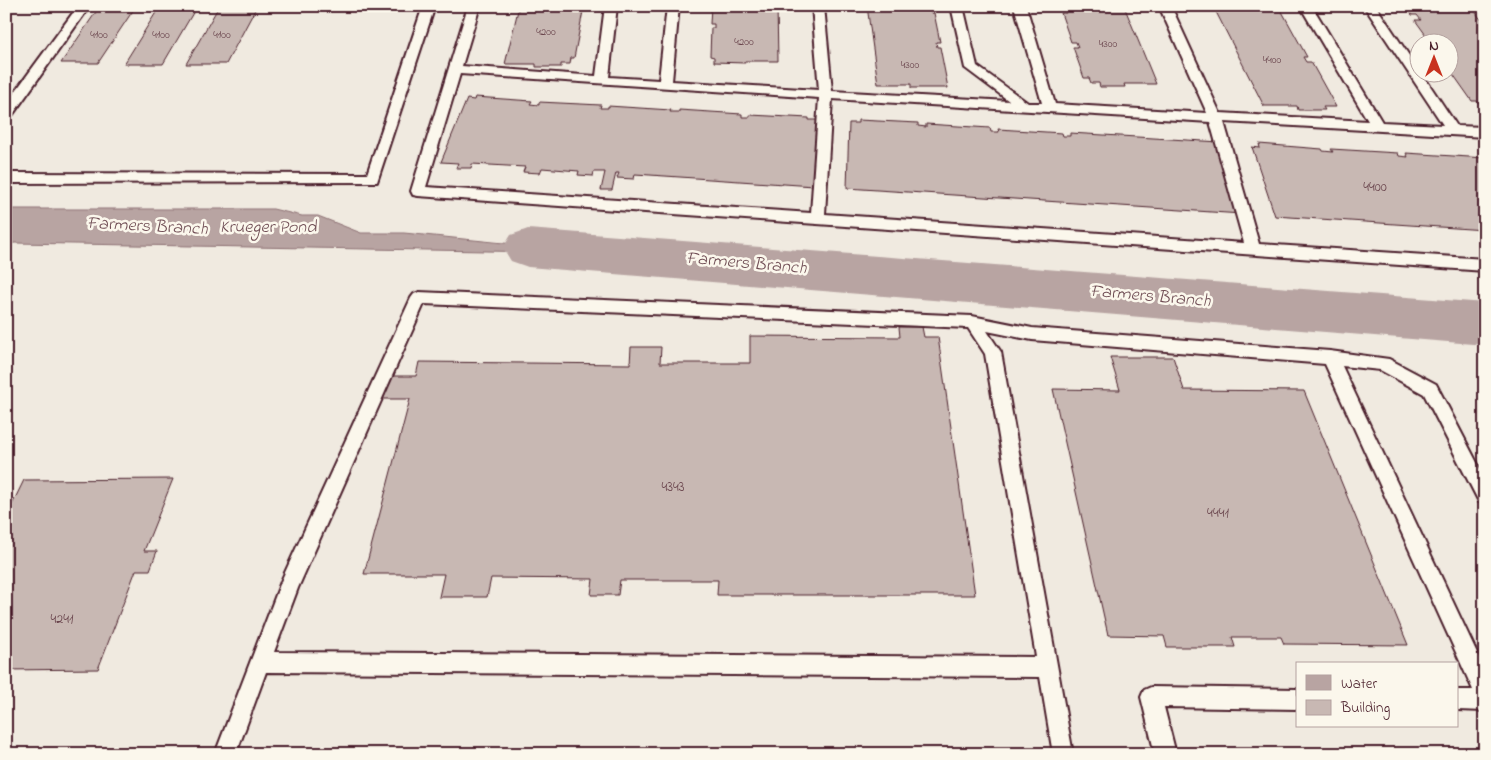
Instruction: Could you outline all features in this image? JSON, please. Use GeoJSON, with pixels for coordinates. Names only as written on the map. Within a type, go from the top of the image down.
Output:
{"type":"FeatureCollection","features":[{"type":"Feature","properties":{"kind":"lane"},"geometry":{"type":"LineString","coordinates":[[6,114],[84,6]]}},
{"type":"Feature","properties":{"kind":"lane"},"geometry":{"type":"LineString","coordinates":[[6,178],[372,179],[429,6]]}},
{"type":"Feature","properties":{"kind":"lane"},"geometry":{"type":"LineString","coordinates":[[474,6],[418,191],[1485,265]]}},
{"type":"Feature","properties":{"kind":"lane"},"geometry":{"type":"LineString","coordinates":[[602,81],[611,6]]}},
{"type":"Feature","properties":{"kind":"lane"},"geometry":{"type":"LineString","coordinates":[[665,84],[673,6]]}},
{"type":"Feature","properties":{"kind":"lane"},"geometry":{"type":"LineString","coordinates":[[818,6],[826,95],[818,220]]}},
{"type":"Feature","properties":{"kind":"lane"},"geometry":{"type":"LineString","coordinates":[[957,6],[971,68],[1024,107]]}},
{"type":"Feature","properties":{"kind":"lane"},"geometry":{"type":"LineString","coordinates":[[1020,6],[1050,109]]}},
{"type":"Feature","properties":{"kind":"lane"},"geometry":{"type":"LineString","coordinates":[[1165,6],[1216,118],[1253,250]]}},
{"type":"Feature","properties":{"kind":"lane"},"geometry":{"type":"LineString","coordinates":[[1306,6],[1378,126]]}},
{"type":"Feature","properties":{"kind":"lane"},"geometry":{"type":"LineString","coordinates":[[1370,6],[1453,130]]}},
{"type":"Feature","properties":{"kind":"lane"},"geometry":{"type":"LineString","coordinates":[[455,70],[1050,109],[1485,132]]}},
{"type":"Feature","properties":{"kind":"lane"},"geometry":{"type":"LineString","coordinates":[[225,754],[288,586],[419,298],[972,322],[1032,334],[1383,364],[1430,389],[1485,496]]}},
{"type":"Feature","properties":{"kind":"lane"},"geometry":{"type":"LineString","coordinates":[[972,322],[993,352],[1063,754]]}},
{"type":"Feature","properties":{"kind":"lane"},"geometry":{"type":"LineString","coordinates":[[1330,358],[1485,693]]}},
{"type":"Feature","properties":{"kind":"lane"},"geometry":{"type":"LineString","coordinates":[[260,662],[1047,668]]}},
{"type":"Feature","properties":{"kind":"lane"},"geometry":{"type":"LineString","coordinates":[[1166,754],[1152,698],[1296,699]]}},
{"type":"Feature","properties":{"kind":"lane"},"geometry":{"type":"LineString","coordinates":[[1458,700],[1485,701]]}},
{"type":"Feature","properties":{"kind":"water","name":"Krueger Pond"},"geometry":{"type":"Polygon","coordinates":[[[6,209],[273,209],[302,216],[318,216],[361,233],[404,233],[603,253],[6,244],[6,209]]]}},
{"type":"Feature","properties":{"kind":"building"},"geometry":{"type":"Polygon","coordinates":[[[100,6],[136,6],[98,63],[61,63],[100,6]]]}},
{"type":"Feature","properties":{"kind":"building"},"geometry":{"type":"Polygon","coordinates":[[[160,6],[197,6],[163,64],[124,64],[160,6]]]}},
{"type":"Feature","properties":{"kind":"building"},"geometry":{"type":"Polygon","coordinates":[[[219,6],[257,6],[226,64],[186,64],[219,6]]]}},
{"type":"Feature","properties":{"kind":"building"},"geometry":{"type":"Polygon","coordinates":[[[519,6],[584,6],[574,58],[571,58],[570,64],[561,64],[561,67],[536,67],[536,64],[505,64],[519,6]]]}},
{"type":"Feature","properties":{"kind":"building"},"geometry":{"type":"Polygon","coordinates":[[[711,6],[777,6],[778,61],[714,62],[714,57],[710,56],[711,28],[714,28],[714,24],[710,24],[711,6]]]}},
{"type":"Feature","properties":{"kind":"building"},"geometry":{"type":"Polygon","coordinates":[[[867,6],[932,6],[932,9],[929,9],[930,13],[934,13],[940,42],[936,42],[937,47],[940,47],[948,88],[911,88],[911,84],[878,84],[867,6]]]}},
{"type":"Feature","properties":{"kind":"building"},"geometry":{"type":"Polygon","coordinates":[[[1059,6],[1124,6],[1156,84],[1124,84],[1125,87],[1100,87],[1099,83],[1091,83],[1089,78],[1084,78],[1073,47],[1078,47],[1076,42],[1071,42],[1061,13],[1066,13],[1059,6]]]}},
{"type":"Feature","properties":{"kind":"building"},"geometry":{"type":"Polygon","coordinates":[[[1213,6],[1279,6],[1307,57],[1303,57],[1306,62],[1311,62],[1336,107],[1323,107],[1325,110],[1298,110],[1297,106],[1264,106],[1213,6]]]}},
{"type":"Feature","properties":{"kind":"building"},"geometry":{"type":"Polygon","coordinates":[[[1406,6],[1471,6],[1485,25],[1485,107],[1482,107],[1477,101],[1472,101],[1458,81],[1458,32],[1424,32],[1415,20],[1421,20],[1417,15],[1412,15],[1406,6]]]}},
{"type":"Feature","properties":{"kind":"building"},"geometry":{"type":"Polygon","coordinates":[[[475,97],[532,101],[530,104],[539,105],[539,102],[601,105],[600,108],[608,108],[608,106],[671,110],[670,112],[679,112],[679,110],[742,114],[742,117],[750,117],[750,115],[818,120],[814,186],[635,174],[634,179],[617,178],[619,173],[616,173],[612,190],[601,190],[605,172],[594,172],[593,176],[578,175],[579,171],[542,168],[540,173],[523,172],[525,167],[472,164],[471,168],[456,168],[458,163],[441,162],[467,99],[474,100],[475,97]]]}},
{"type":"Feature","properties":{"kind":"building"},"geometry":{"type":"Polygon","coordinates":[[[858,120],[918,123],[918,126],[926,127],[926,124],[990,128],[991,132],[999,132],[998,129],[1062,133],[1063,136],[1070,136],[1070,133],[1220,142],[1242,214],[847,188],[849,123],[858,123],[858,120]]]}},
{"type":"Feature","properties":{"kind":"building"},"geometry":{"type":"Polygon","coordinates":[[[1259,144],[1322,149],[1323,151],[1333,152],[1331,149],[1398,153],[1399,156],[1408,157],[1406,153],[1485,158],[1485,230],[1275,216],[1252,147],[1260,148],[1259,144]]]}},
{"type":"Feature","properties":{"kind":"building"},"geometry":{"type":"Polygon","coordinates":[[[899,327],[922,327],[924,337],[938,337],[975,595],[717,595],[718,580],[620,580],[618,595],[591,595],[593,579],[491,578],[487,597],[439,597],[444,574],[364,574],[410,399],[383,399],[390,376],[416,376],[419,362],[630,364],[631,347],[661,347],[660,363],[750,363],[750,336],[900,337],[899,327]]]}},
{"type":"Feature","properties":{"kind":"building"},"geometry":{"type":"Polygon","coordinates":[[[1110,357],[1173,357],[1184,390],[1304,391],[1408,645],[1284,644],[1281,637],[1232,637],[1235,647],[1167,647],[1164,636],[1108,635],[1053,389],[1120,390],[1110,357]]]}},
{"type":"Feature","properties":{"kind":"building"},"geometry":{"type":"Polygon","coordinates":[[[173,479],[144,551],[157,551],[150,570],[136,570],[98,669],[6,670],[6,517],[24,480],[173,479]]]}},
{"type":"Feature","properties":{"kind":"waterway","name":"Farmers Branch"},"geometry":{"type":"LineString","coordinates":[[528,248],[1485,324]]}}]}
